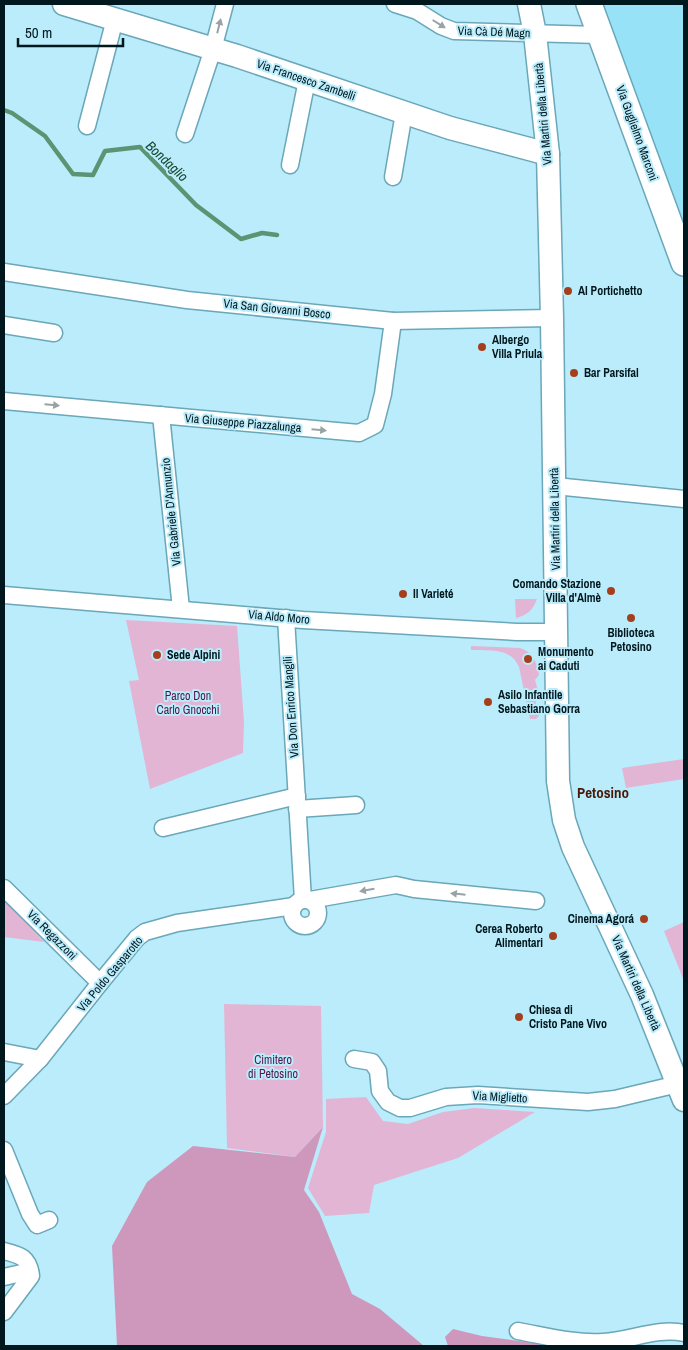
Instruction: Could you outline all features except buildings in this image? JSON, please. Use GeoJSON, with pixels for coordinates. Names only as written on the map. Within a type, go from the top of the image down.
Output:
{"type":"FeatureCollection","features":[{"type":"Feature","properties":{"kind":"main road","name":"Via Guglielmo Marconi"},"geometry":{"type":"LineString","coordinates":[[589,4],[684,263]]}},
{"type":"Feature","properties":{"kind":"street","name":"Via Francesco Zambelli"},"geometry":{"type":"LineString","coordinates":[[64,4],[213,49],[450,128],[548,154]]}},
{"type":"Feature","properties":{"kind":"street"},"geometry":{"type":"LineString","coordinates":[[185,134],[213,49],[225,4]]}},
{"type":"Feature","properties":{"kind":"street","name":"Via Cà Dé Magn"},"geometry":{"type":"LineString","coordinates":[[395,4],[417,11],[454,32],[600,35]]}},
{"type":"Feature","properties":{"kind":"street","name":"Via Martiri della Libertà"},"geometry":{"type":"LineString","coordinates":[[529,4],[535,34],[548,154],[555,486],[555,632],[558,669],[558,781],[564,820],[573,847],[679,1078]]}},
{"type":"Feature","properties":{"kind":"street"},"geometry":{"type":"LineString","coordinates":[[87,126],[115,19]]}},
{"type":"Feature","properties":{"kind":"street"},"geometry":{"type":"LineString","coordinates":[[290,165],[307,80]]}},
{"type":"Feature","properties":{"kind":"street"},"geometry":{"type":"LineString","coordinates":[[393,177],[404,113]]}},
{"type":"Feature","properties":{"kind":"street","name":"Via San Giovanni Bosco"},"geometry":{"type":"LineString","coordinates":[[4,272],[187,300],[393,321],[552,318]]}},
{"type":"Feature","properties":{"kind":"street","name":"Via Giuseppe Piazzalunga"},"geometry":{"type":"LineString","coordinates":[[4,401],[359,434],[375,425],[383,394],[393,321]]}},
{"type":"Feature","properties":{"kind":"street"},"geometry":{"type":"LineString","coordinates":[[4,325],[54,333]]}},
{"type":"Feature","properties":{"kind":"street","name":"Via Gabriele D'Annunzio"},"geometry":{"type":"LineString","coordinates":[[161,415],[181,609]]}},
{"type":"Feature","properties":{"kind":"street"},"geometry":{"type":"LineString","coordinates":[[555,486],[684,499]]}},
{"type":"Feature","properties":{"kind":"street","name":"Via Aldo Moro"},"geometry":{"type":"LineString","coordinates":[[4,596],[286,618],[517,632],[555,632]]}},
{"type":"Feature","properties":{"kind":"street","name":"Via Don Enrico Mangili"},"geometry":{"type":"LineString","coordinates":[[286,618],[302,902]]}},
{"type":"Feature","properties":{"kind":"street"},"geometry":{"type":"LineString","coordinates":[[163,828],[297,802],[356,805]]}},
{"type":"Feature","properties":{"kind":"street","name":"Via Poldo Gasparotto"},"geometry":{"type":"LineString","coordinates":[[4,1096],[40,1059],[137,938],[145,932],[176,923],[251,913],[396,885],[414,889],[501,899],[536,901]]}},
{"type":"Feature","properties":{"kind":"street","name":"Via Regazzoni"},"geometry":{"type":"LineString","coordinates":[[4,888],[100,983]]}},
{"type":"Feature","properties":{"kind":"street"},"geometry":{"type":"LineString","coordinates":[[302,902],[318,909],[318,918],[315,922],[308,926],[299,925],[296,922],[292,914],[302,902]]}},
{"type":"Feature","properties":{"kind":"street","name":"Via Poldo Gasparotto"},"geometry":{"type":"LineString","coordinates":[[251,913],[296,922]]}},
{"type":"Feature","properties":{"kind":"street"},"geometry":{"type":"LineString","coordinates":[[4,1052],[40,1059]]}},
{"type":"Feature","properties":{"kind":"street","name":"Via Miglietto"},"geometry":{"type":"LineString","coordinates":[[354,1059],[372,1062],[378,1071],[380,1091],[388,1102],[400,1108],[410,1108],[446,1097],[478,1095],[588,1102],[615,1099],[679,1078]]}},
{"type":"Feature","properties":{"kind":"street"},"geometry":{"type":"LineString","coordinates":[[4,1150],[30,1214],[37,1225],[49,1220]]}},
{"type":"Feature","properties":{"kind":"street"},"geometry":{"type":"LineString","coordinates":[[4,1250],[20,1255],[27,1262],[31,1276],[4,1312]]}},
{"type":"Feature","properties":{"kind":"street"},"geometry":{"type":"LineString","coordinates":[[4,1277],[30,1270]]}},
{"type":"Feature","properties":{"kind":"street"},"geometry":{"type":"LineString","coordinates":[[518,1331],[577,1341],[603,1342],[664,1331],[684,1333]]}},
{"type":"Feature","properties":{"kind":"shaded area"},"geometry":{"type":"Polygon","coordinates":[[[599,4],[684,4],[684,232],[599,4]]]}},
{"type":"Feature","properties":{"kind":"shaded area"},"geometry":{"type":"Polygon","coordinates":[[[323,1127],[304,1190],[319,1212],[352,1294],[380,1309],[424,1346],[117,1346],[112,1246],[147,1182],[193,1146],[295,1157],[323,1127]]]}},
{"type":"Feature","properties":{"kind":"shaded area"},"geometry":{"type":"Polygon","coordinates":[[[453,1329],[482,1336],[557,1346],[448,1346],[445,1337],[453,1329]]]}},
{"type":"Feature","properties":{"kind":"green space"},"geometry":{"type":"Polygon","coordinates":[[[515,599],[537,599],[530,612],[516,618],[515,599]]]}},
{"type":"Feature","properties":{"kind":"green space","name":"Parco Don Carlo Gnocchi"},"geometry":{"type":"Polygon","coordinates":[[[126,620],[237,626],[244,722],[243,753],[150,789],[129,681],[139,680],[126,620]]]}},
{"type":"Feature","properties":{"kind":"green space"},"geometry":{"type":"Polygon","coordinates":[[[471,646],[520,648],[531,655],[536,662],[539,675],[535,680],[539,694],[536,703],[539,716],[536,719],[530,719],[519,667],[515,661],[505,653],[471,650],[471,646]]]}},
{"type":"Feature","properties":{"kind":"green space"},"geometry":{"type":"Polygon","coordinates":[[[684,759],[684,779],[626,788],[622,768],[684,759]]]}},
{"type":"Feature","properties":{"kind":"green space"},"geometry":{"type":"Polygon","coordinates":[[[4,900],[44,942],[4,937],[4,900]]]}},
{"type":"Feature","properties":{"kind":"green space"},"geometry":{"type":"Polygon","coordinates":[[[684,922],[684,981],[664,931],[684,922]]]}},
{"type":"Feature","properties":{"kind":"green space","name":"Cimitero di Petosino"},"geometry":{"type":"Polygon","coordinates":[[[224,1004],[321,1006],[323,1127],[295,1157],[227,1148],[224,1004]]]}},
{"type":"Feature","properties":{"kind":"green space"},"geometry":{"type":"Polygon","coordinates":[[[366,1097],[383,1121],[408,1124],[443,1112],[474,1108],[535,1112],[458,1158],[374,1185],[369,1213],[325,1216],[308,1188],[326,1132],[326,1099],[366,1097]]]}},
{"type":"Feature","properties":{"kind":"waterway","name":"Bondaglio"},"geometry":{"type":"LineString","coordinates":[[4,110],[12,113],[45,136],[73,174],[93,175],[105,151],[140,147],[196,205],[241,239],[262,233],[277,235]]}},
{"type":"Feature","properties":{"kind":"place","name":"Al Portichetto"},"geometry":{"type":"Point","coordinates":[568,291]}},
{"type":"Feature","properties":{"kind":"place","name":"Albergo Villa Priula"},"geometry":{"type":"Point","coordinates":[482,347]}},
{"type":"Feature","properties":{"kind":"place","name":"Bar Parsifal"},"geometry":{"type":"Point","coordinates":[574,373]}},
{"type":"Feature","properties":{"kind":"place","name":"Comando Stazione Villa d'Almè"},"geometry":{"type":"Point","coordinates":[611,591]}},
{"type":"Feature","properties":{"kind":"place","name":"Il Varieté"},"geometry":{"type":"Point","coordinates":[403,594]}},
{"type":"Feature","properties":{"kind":"place","name":"Biblioteca Petosino"},"geometry":{"type":"Point","coordinates":[631,618]}},
{"type":"Feature","properties":{"kind":"place","name":"Sede Alpini"},"geometry":{"type":"Point","coordinates":[157,655]}},
{"type":"Feature","properties":{"kind":"place","name":"Monumento ai Caduti"},"geometry":{"type":"Point","coordinates":[528,659]}},
{"type":"Feature","properties":{"kind":"place","name":"Asilo Infantile Sebastiano Gorra"},"geometry":{"type":"Point","coordinates":[488,702]}},
{"type":"Feature","properties":{"kind":"place","name":"Cinema Agorá"},"geometry":{"type":"Point","coordinates":[644,919]}},
{"type":"Feature","properties":{"kind":"place","name":"Cerea Roberto Alimentari"},"geometry":{"type":"Point","coordinates":[553,936]}},
{"type":"Feature","properties":{"kind":"place","name":"Chiesa di Cristo Pane Vivo"},"geometry":{"type":"Point","coordinates":[519,1017]}},
{"type":"Feature","properties":{"kind":"district","name":"Petosino"},"geometry":{"type":"Point","coordinates":[603,792]}}]}
